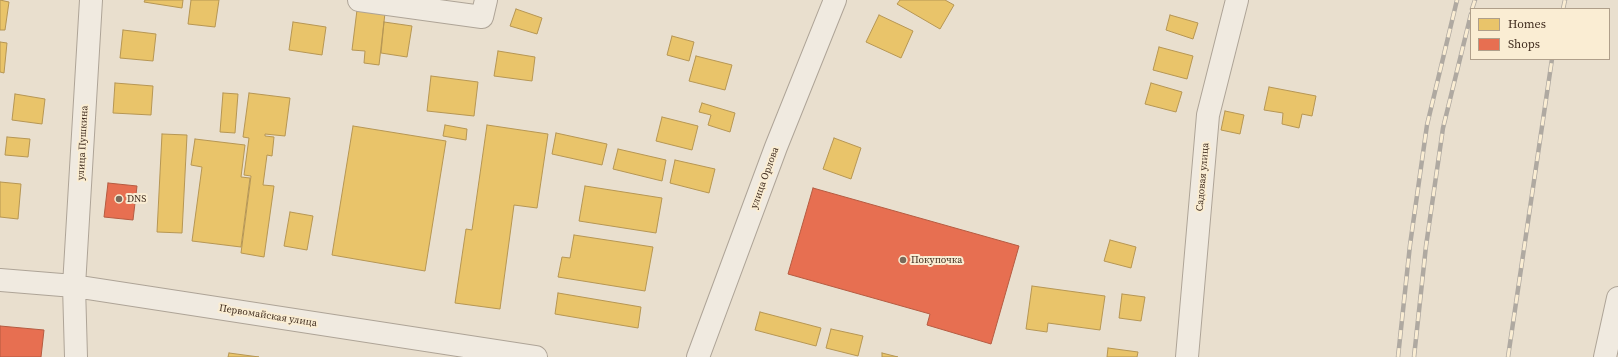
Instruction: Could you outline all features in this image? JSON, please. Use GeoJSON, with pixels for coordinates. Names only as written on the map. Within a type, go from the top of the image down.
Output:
{"type":"FeatureCollection","features":[{"type":"Feature","properties":{"kind":"street","name":"улица Пушкина"},"geometry":{"type":"LineString","coordinates":[[76,357],[74,286],[91,0]]}},
{"type":"Feature","properties":{"kind":"street"},"geometry":{"type":"LineString","coordinates":[[359,0],[482,17],[486,0]]}},
{"type":"Feature","properties":{"kind":"street","name":"улица Орлова"},"geometry":{"type":"LineString","coordinates":[[698,357],[776,147],[835,0]]}},
{"type":"Feature","properties":{"kind":"street","name":"Садовая улица"},"geometry":{"type":"LineString","coordinates":[[1187,357],[1208,115],[1237,0]]}},
{"type":"Feature","properties":{"kind":"street","name":"Первомайская улица"},"geometry":{"type":"LineString","coordinates":[[0,280],[74,286],[536,357]]}},
{"type":"Feature","properties":{"kind":"street"},"geometry":{"type":"LineString","coordinates":[[1605,357],[1617,308]]}},
{"type":"Feature","properties":{"kind":"building: Homes"},"geometry":{"type":"Polygon","coordinates":[[[0,0],[9,2],[5,30],[0,30],[0,0]]]}},
{"type":"Feature","properties":{"kind":"building: Homes"},"geometry":{"type":"Polygon","coordinates":[[[145,0],[183,0],[182,8],[144,2],[145,0]]]}},
{"type":"Feature","properties":{"kind":"building: Homes"},"geometry":{"type":"Polygon","coordinates":[[[191,0],[219,0],[215,27],[188,24],[191,0]]]}},
{"type":"Feature","properties":{"kind":"building: Homes"},"geometry":{"type":"Polygon","coordinates":[[[900,0],[945,0],[954,5],[940,29],[897,4],[900,0]]]}},
{"type":"Feature","properties":{"kind":"building: Homes"},"geometry":{"type":"Polygon","coordinates":[[[516,9],[542,18],[537,34],[510,26],[516,9]]]}},
{"type":"Feature","properties":{"kind":"building: Homes"},"geometry":{"type":"Polygon","coordinates":[[[357,10],[385,13],[379,65],[364,63],[365,51],[352,50],[357,10]]]}},
{"type":"Feature","properties":{"kind":"building: Homes"},"geometry":{"type":"Polygon","coordinates":[[[879,15],[913,31],[901,58],[866,42],[879,15]]]}},
{"type":"Feature","properties":{"kind":"building: Homes"},"geometry":{"type":"Polygon","coordinates":[[[1170,15],[1198,23],[1193,39],[1166,30],[1170,15]]]}},
{"type":"Feature","properties":{"kind":"building: Homes"},"geometry":{"type":"Polygon","coordinates":[[[293,22],[326,27],[322,55],[289,50],[293,22]]]}},
{"type":"Feature","properties":{"kind":"building: Homes"},"geometry":{"type":"Polygon","coordinates":[[[384,22],[412,26],[407,57],[381,53],[384,22]]]}},
{"type":"Feature","properties":{"kind":"building: Homes"},"geometry":{"type":"Polygon","coordinates":[[[123,30],[156,34],[153,61],[120,58],[123,30]]]}},
{"type":"Feature","properties":{"kind":"building: Homes"},"geometry":{"type":"Polygon","coordinates":[[[672,36],[694,42],[689,61],[667,55],[672,36]]]}},
{"type":"Feature","properties":{"kind":"building: Homes"},"geometry":{"type":"Polygon","coordinates":[[[0,42],[7,43],[4,73],[0,72],[0,42]]]}},
{"type":"Feature","properties":{"kind":"building: Homes"},"geometry":{"type":"Polygon","coordinates":[[[1159,47],[1193,56],[1187,79],[1153,70],[1159,47]]]}},
{"type":"Feature","properties":{"kind":"building: Homes"},"geometry":{"type":"Polygon","coordinates":[[[498,51],[535,57],[532,81],[494,76],[498,51]]]}},
{"type":"Feature","properties":{"kind":"building: Homes"},"geometry":{"type":"Polygon","coordinates":[[[696,56],[732,65],[725,90],[689,81],[696,56]]]}},
{"type":"Feature","properties":{"kind":"building: Homes"},"geometry":{"type":"Polygon","coordinates":[[[431,76],[478,82],[474,116],[427,111],[431,76]]]}},
{"type":"Feature","properties":{"kind":"building: Homes"},"geometry":{"type":"Polygon","coordinates":[[[115,83],[153,86],[151,115],[113,113],[115,83]]]}},
{"type":"Feature","properties":{"kind":"building: Homes"},"geometry":{"type":"Polygon","coordinates":[[[1151,83],[1182,92],[1176,112],[1145,104],[1151,83]]]}},
{"type":"Feature","properties":{"kind":"building: Homes"},"geometry":{"type":"Polygon","coordinates":[[[1269,87],[1316,96],[1312,116],[1302,114],[1299,128],[1282,124],[1283,113],[1264,110],[1269,87]]]}},
{"type":"Feature","properties":{"kind":"building: Homes"},"geometry":{"type":"Polygon","coordinates":[[[223,93],[238,94],[235,133],[220,132],[223,93]]]}},
{"type":"Feature","properties":{"kind":"building: Homes"},"geometry":{"type":"Polygon","coordinates":[[[249,93],[290,98],[285,136],[265,134],[265,136],[274,137],[272,156],[267,155],[263,185],[274,186],[264,257],[241,253],[251,176],[244,175],[249,138],[243,137],[249,93]]]}},
{"type":"Feature","properties":{"kind":"building: Homes"},"geometry":{"type":"Polygon","coordinates":[[[15,94],[45,99],[42,124],[12,120],[15,94]]]}},
{"type":"Feature","properties":{"kind":"building: Homes"},"geometry":{"type":"Polygon","coordinates":[[[702,103],[735,113],[730,132],[708,125],[711,115],[699,112],[702,103]]]}},
{"type":"Feature","properties":{"kind":"building: Homes"},"geometry":{"type":"Polygon","coordinates":[[[1225,111],[1244,115],[1240,134],[1221,130],[1225,111]]]}},
{"type":"Feature","properties":{"kind":"building: Homes"},"geometry":{"type":"Polygon","coordinates":[[[662,117],[698,126],[692,150],[656,141],[662,117]]]}},
{"type":"Feature","properties":{"kind":"building: Homes"},"geometry":{"type":"Polygon","coordinates":[[[445,125],[467,129],[466,140],[443,136],[445,125]]]}},
{"type":"Feature","properties":{"kind":"building: Homes"},"geometry":{"type":"Polygon","coordinates":[[[487,125],[548,134],[537,208],[514,205],[500,309],[455,303],[466,229],[472,230],[487,125]]]}},
{"type":"Feature","properties":{"kind":"building: Homes"},"geometry":{"type":"Polygon","coordinates":[[[353,126],[446,141],[425,271],[332,255],[353,126]]]}},
{"type":"Feature","properties":{"kind":"building: Homes"},"geometry":{"type":"Polygon","coordinates":[[[556,133],[607,144],[602,165],[552,154],[556,133]]]}},
{"type":"Feature","properties":{"kind":"building: Homes"},"geometry":{"type":"Polygon","coordinates":[[[162,134],[187,135],[182,233],[157,232],[162,134]]]}},
{"type":"Feature","properties":{"kind":"building: Homes"},"geometry":{"type":"Polygon","coordinates":[[[7,137],[30,139],[28,157],[5,155],[7,137]]]}},
{"type":"Feature","properties":{"kind":"building: Homes"},"geometry":{"type":"Polygon","coordinates":[[[834,138],[861,148],[851,179],[823,169],[834,138]]]}},
{"type":"Feature","properties":{"kind":"building: Homes"},"geometry":{"type":"Polygon","coordinates":[[[195,139],[245,145],[241,177],[250,178],[241,247],[192,241],[202,167],[191,165],[195,139]]]}},
{"type":"Feature","properties":{"kind":"building: Homes"},"geometry":{"type":"Polygon","coordinates":[[[618,149],[666,160],[662,181],[613,169],[618,149]]]}},
{"type":"Feature","properties":{"kind":"building: Homes"},"geometry":{"type":"Polygon","coordinates":[[[675,160],[715,169],[709,193],[670,183],[675,160]]]}},
{"type":"Feature","properties":{"kind":"building: Homes"},"geometry":{"type":"Polygon","coordinates":[[[0,182],[21,184],[18,219],[0,217],[0,182]]]}},
{"type":"Feature","properties":{"kind":"building: Homes"},"geometry":{"type":"Polygon","coordinates":[[[585,186],[662,198],[656,233],[579,221],[585,186]]]}},
{"type":"Feature","properties":{"kind":"building: Homes"},"geometry":{"type":"Polygon","coordinates":[[[290,212],[313,216],[307,250],[284,246],[290,212]]]}},
{"type":"Feature","properties":{"kind":"building: Homes"},"geometry":{"type":"Polygon","coordinates":[[[574,235],[653,247],[645,291],[558,277],[562,257],[570,258],[574,235]]]}},
{"type":"Feature","properties":{"kind":"building: Homes"},"geometry":{"type":"Polygon","coordinates":[[[1110,240],[1136,247],[1131,268],[1104,261],[1110,240]]]}},
{"type":"Feature","properties":{"kind":"building: Homes"},"geometry":{"type":"Polygon","coordinates":[[[1032,286],[1105,296],[1100,330],[1048,323],[1047,332],[1026,329],[1032,286]]]}},
{"type":"Feature","properties":{"kind":"building: Homes"},"geometry":{"type":"Polygon","coordinates":[[[558,293],[641,307],[638,328],[555,314],[558,293]]]}},
{"type":"Feature","properties":{"kind":"building: Homes"},"geometry":{"type":"Polygon","coordinates":[[[1122,294],[1145,297],[1141,321],[1119,318],[1122,294]]]}},
{"type":"Feature","properties":{"kind":"building: Homes"},"geometry":{"type":"Polygon","coordinates":[[[760,312],[821,328],[816,346],[755,330],[760,312]]]}},
{"type":"Feature","properties":{"kind":"building: Homes"},"geometry":{"type":"Polygon","coordinates":[[[831,329],[863,336],[858,356],[826,348],[831,329]]]}},
{"type":"Feature","properties":{"kind":"building: Homes"},"geometry":{"type":"Polygon","coordinates":[[[1108,348],[1138,352],[1137,357],[1107,357],[1108,348]]]}},
{"type":"Feature","properties":{"kind":"building: Homes"},"geometry":{"type":"Polygon","coordinates":[[[229,353],[259,357],[228,357],[229,353]]]}},
{"type":"Feature","properties":{"kind":"building: Homes"},"geometry":{"type":"Polygon","coordinates":[[[882,353],[898,357],[882,357],[882,353]]]}},
{"type":"Feature","properties":{"kind":"building: Shops"},"geometry":{"type":"Polygon","coordinates":[[[108,183],[137,186],[133,220],[104,217],[108,183]]]}},
{"type":"Feature","properties":{"kind":"building: Shops","name":"Покупочка"},"geometry":{"type":"Polygon","coordinates":[[[813,188],[1019,246],[991,344],[927,325],[930,314],[788,274],[813,188]]]}},
{"type":"Feature","properties":{"kind":"building: Shops"},"geometry":{"type":"Polygon","coordinates":[[[0,326],[44,330],[41,357],[0,357],[0,326]]]}},
{"type":"Feature","properties":{"kind":"railway"},"geometry":{"type":"LineString","coordinates":[[1398,357],[1410,245],[1427,125],[1457,0]]}},
{"type":"Feature","properties":{"kind":"railway"},"geometry":{"type":"LineString","coordinates":[[1472,8],[1475,0]]}},
{"type":"Feature","properties":{"kind":"railway"},"geometry":{"type":"LineString","coordinates":[[1563,8],[1565,0]]}},
{"type":"Feature","properties":{"kind":"railway"},"geometry":{"type":"LineString","coordinates":[[1414,357],[1426,246],[1443,128],[1470,18]]}},
{"type":"Feature","properties":{"kind":"railway"},"geometry":{"type":"LineString","coordinates":[[1508,357],[1552,60]]}},
{"type":"Feature","properties":{"kind":"place","name":"DNS"},"geometry":{"type":"Point","coordinates":[119,199]}},
{"type":"Feature","properties":{"kind":"place","name":"Покупочка"},"geometry":{"type":"Point","coordinates":[903,260]}}]}
